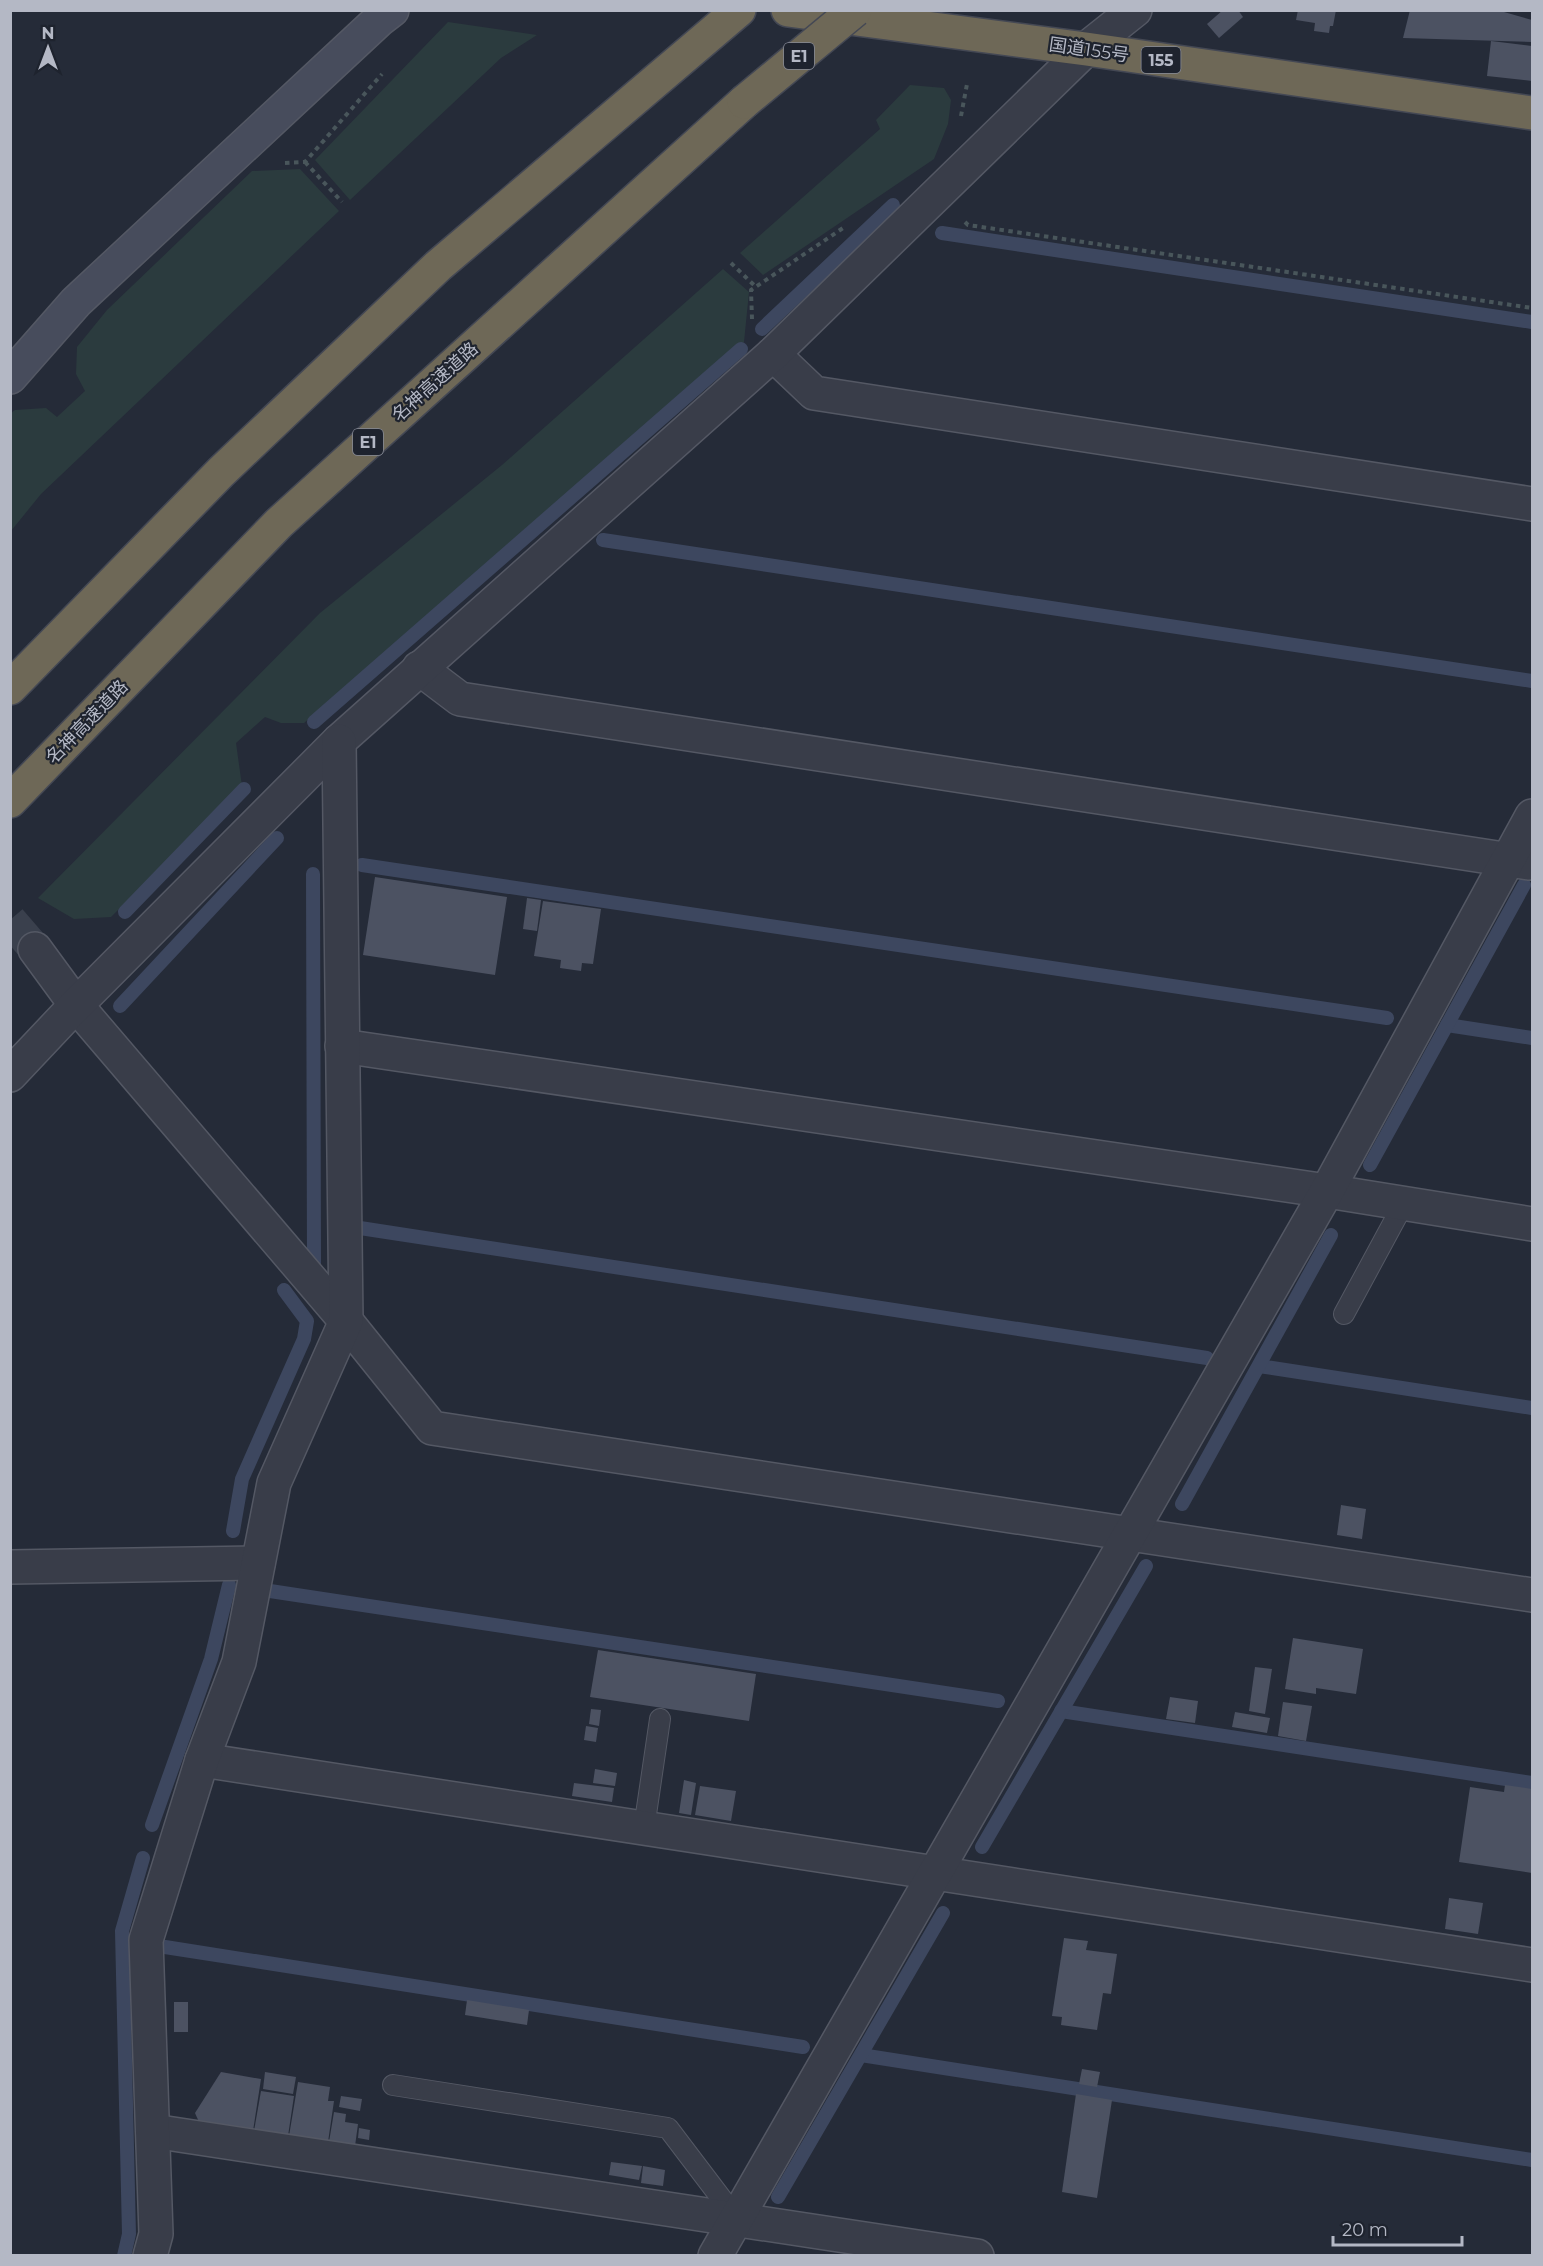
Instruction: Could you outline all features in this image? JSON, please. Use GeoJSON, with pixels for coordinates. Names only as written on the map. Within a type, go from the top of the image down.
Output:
{"type":"FeatureCollection","features":[{"type":"Feature","properties":{"kind":"highway"},"geometry":{"type":"LineString","coordinates":[[10,688],[220,472],[438,266],[739,10]]}},
{"type":"Feature","properties":{"kind":"highway","name":"国道155号"},"geometry":{"type":"LineString","coordinates":[[788,10],[1086,49],[1533,113]]}},
{"type":"Feature","properties":{"kind":"highway","name":"名神高速道路"},"geometry":{"type":"LineString","coordinates":[[10,801],[279,523],[744,102],[855,10]]}},
{"type":"Feature","properties":{"kind":"street"},"geometry":{"type":"LineString","coordinates":[[10,376],[76,302],[392,10]]}},
{"type":"Feature","properties":{"kind":"street"},"geometry":{"type":"LineString","coordinates":[[10,1075],[76,1005],[339,741],[773,354],[1086,49],[1135,10]]}},
{"type":"Feature","properties":{"kind":"street"},"geometry":{"type":"LineString","coordinates":[[773,354],[814,393],[1533,504]]}},
{"type":"Feature","properties":{"kind":"street"},"geometry":{"type":"LineString","coordinates":[[419,668],[460,699],[1521,861]]}},
{"type":"Feature","properties":{"kind":"street"},"geometry":{"type":"LineString","coordinates":[[150,2256],[156,2234],[146,1940],[202,1760],[239,1662],[274,1483],[346,1321],[339,741]]}},
{"type":"Feature","properties":{"kind":"street"},"geometry":{"type":"LineString","coordinates":[[715,2256],[1327,1191],[1521,861],[1533,816]]}},
{"type":"Feature","properties":{"kind":"street"},"geometry":{"type":"LineString","coordinates":[[35,949],[76,1005],[346,1321],[432,1428],[1533,1595]]}},
{"type":"Feature","properties":{"kind":"street"},"geometry":{"type":"LineString","coordinates":[[342,1046],[1327,1191],[1533,1224]]}},
{"type":"Feature","properties":{"kind":"street"},"geometry":{"type":"LineString","coordinates":[[10,1567],[258,1563]]}},
{"type":"Feature","properties":{"kind":"street"},"geometry":{"type":"LineString","coordinates":[[202,1760],[1533,1965]]}},
{"type":"Feature","properties":{"kind":"street"},"geometry":{"type":"LineString","coordinates":[[153,2131],[977,2256]]}},
{"type":"Feature","properties":{"kind":"lane"},"geometry":{"type":"LineString","coordinates":[[1344,1314],[1404,1203]]}},
{"type":"Feature","properties":{"kind":"lane"},"geometry":{"type":"LineString","coordinates":[[644,1828],[660,1719]]}},
{"type":"Feature","properties":{"kind":"lane"},"geometry":{"type":"LineString","coordinates":[[393,2085],[668,2128],[737,2219]]}},
{"type":"Feature","properties":{"kind":"path"},"geometry":{"type":"LineString","coordinates":[[305,162],[342,202]]}},
{"type":"Feature","properties":{"kind":"path"},"geometry":{"type":"LineString","coordinates":[[938,193],[968,225],[1533,308]]}},
{"type":"Feature","properties":{"kind":"path"},"geometry":{"type":"LineString","coordinates":[[731,262],[756,287]]}},
{"type":"Feature","properties":{"kind":"shaded area"},"geometry":{"type":"Polygon","coordinates":[[[448,22],[537,35],[501,58],[350,200],[315,160],[448,22]]]}},
{"type":"Feature","properties":{"kind":"shaded area"},"geometry":{"type":"Polygon","coordinates":[[[910,85],[944,88],[951,100],[948,124],[934,159],[763,275],[740,253],[880,129],[876,120],[910,85]]]}},
{"type":"Feature","properties":{"kind":"shaded area"},"geometry":{"type":"Polygon","coordinates":[[[300,169],[339,211],[41,494],[11,531],[11,413],[15,410],[46,408],[57,417],[85,391],[76,374],[77,347],[107,310],[252,171],[300,169]]]}},
{"type":"Feature","properties":{"kind":"shaded area"},"geometry":{"type":"Polygon","coordinates":[[[723,269],[749,292],[744,342],[304,723],[281,723],[265,717],[236,743],[242,786],[111,917],[74,919],[38,898],[320,613],[502,465],[723,269]]]}},
{"type":"Feature","properties":{"kind":"building"},"geometry":{"type":"Polygon","coordinates":[[[1223,10],[1238,10],[1243,17],[1219,38],[1207,24],[1223,10]]]}},
{"type":"Feature","properties":{"kind":"building"},"geometry":{"type":"Polygon","coordinates":[[[1298,10],[1336,10],[1329,33],[1314,31],[1315,23],[1296,20],[1298,10]]]}},
{"type":"Feature","properties":{"kind":"building"},"geometry":{"type":"Polygon","coordinates":[[[1410,10],[1497,10],[1532,20],[1532,42],[1403,38],[1410,10]]]}},
{"type":"Feature","properties":{"kind":"building"},"geometry":{"type":"Polygon","coordinates":[[[1491,41],[1532,46],[1532,81],[1487,76],[1491,41]]]}},
{"type":"Feature","properties":{"kind":"building"},"geometry":{"type":"Polygon","coordinates":[[[375,877],[507,897],[495,975],[363,955],[375,877]]]}},
{"type":"Feature","properties":{"kind":"building"},"geometry":{"type":"Polygon","coordinates":[[[527,898],[541,900],[537,931],[523,929],[527,898]]]}},
{"type":"Feature","properties":{"kind":"building"},"geometry":{"type":"Polygon","coordinates":[[[543,901],[601,909],[593,964],[582,963],[581,971],[560,968],[561,960],[534,956],[543,901]]]}},
{"type":"Feature","properties":{"kind":"building"},"geometry":{"type":"Polygon","coordinates":[[[1341,1505],[1366,1509],[1362,1539],[1337,1535],[1341,1505]]]}},
{"type":"Feature","properties":{"kind":"building"},"geometry":{"type":"Polygon","coordinates":[[[1293,1638],[1363,1649],[1356,1694],[1316,1688],[1316,1694],[1285,1689],[1293,1638]]]}},
{"type":"Feature","properties":{"kind":"building"},"geometry":{"type":"Polygon","coordinates":[[[598,1650],[756,1674],[749,1721],[590,1697],[598,1650]]]}},
{"type":"Feature","properties":{"kind":"building"},"geometry":{"type":"Polygon","coordinates":[[[1255,1667],[1272,1669],[1265,1714],[1249,1711],[1255,1667]]]}},
{"type":"Feature","properties":{"kind":"building"},"geometry":{"type":"Polygon","coordinates":[[[1170,1697],[1198,1701],[1195,1723],[1166,1719],[1170,1697]]]}},
{"type":"Feature","properties":{"kind":"building"},"geometry":{"type":"Polygon","coordinates":[[[1283,1702],[1312,1706],[1306,1741],[1278,1736],[1283,1702]]]}},
{"type":"Feature","properties":{"kind":"building"},"geometry":{"type":"Polygon","coordinates":[[[591,1709],[601,1710],[599,1726],[589,1724],[591,1709]]]}},
{"type":"Feature","properties":{"kind":"building"},"geometry":{"type":"Polygon","coordinates":[[[1235,1712],[1270,1718],[1267,1733],[1232,1727],[1235,1712]]]}},
{"type":"Feature","properties":{"kind":"building"},"geometry":{"type":"Polygon","coordinates":[[[586,1726],[598,1728],[596,1742],[584,1740],[586,1726]]]}},
{"type":"Feature","properties":{"kind":"building"},"geometry":{"type":"Polygon","coordinates":[[[595,1769],[617,1773],[615,1786],[593,1783],[595,1769]]]}},
{"type":"Feature","properties":{"kind":"building"},"geometry":{"type":"Polygon","coordinates":[[[684,1780],[696,1783],[691,1815],[679,1813],[684,1780]]]}},
{"type":"Feature","properties":{"kind":"building"},"geometry":{"type":"Polygon","coordinates":[[[574,1783],[614,1788],[612,1802],[572,1796],[574,1783]]]}},
{"type":"Feature","properties":{"kind":"building"},"geometry":{"type":"Polygon","coordinates":[[[1505,1785],[1532,1789],[1532,1873],[1459,1862],[1470,1787],[1504,1792],[1505,1785]]]}},
{"type":"Feature","properties":{"kind":"building"},"geometry":{"type":"Polygon","coordinates":[[[700,1786],[736,1791],[731,1821],[695,1815],[700,1786]]]}},
{"type":"Feature","properties":{"kind":"building"},"geometry":{"type":"Polygon","coordinates":[[[1449,1898],[1483,1903],[1478,1934],[1445,1929],[1449,1898]]]}},
{"type":"Feature","properties":{"kind":"building"},"geometry":{"type":"Polygon","coordinates":[[[1064,1938],[1088,1941],[1086,1950],[1117,1954],[1111,1994],[1103,1993],[1097,2030],[1061,2025],[1062,2017],[1052,2016],[1064,1938]]]}},
{"type":"Feature","properties":{"kind":"building"},"geometry":{"type":"Polygon","coordinates":[[[467,2000],[529,2010],[527,2025],[465,2015],[467,2000]]]}},
{"type":"Feature","properties":{"kind":"building"},"geometry":{"type":"Polygon","coordinates":[[[174,2002],[188,2002],[188,2032],[174,2032],[174,2002]]]}},
{"type":"Feature","properties":{"kind":"building"},"geometry":{"type":"Polygon","coordinates":[[[1082,2069],[1100,2072],[1097,2087],[1079,2084],[1082,2069]]]}},
{"type":"Feature","properties":{"kind":"building"},"geometry":{"type":"Polygon","coordinates":[[[221,2072],[261,2079],[253,2131],[199,2122],[195,2113],[221,2072]]]}},
{"type":"Feature","properties":{"kind":"building"},"geometry":{"type":"Polygon","coordinates":[[[265,2072],[296,2077],[293,2094],[263,2089],[265,2072]]]}},
{"type":"Feature","properties":{"kind":"building"},"geometry":{"type":"Polygon","coordinates":[[[298,2082],[330,2087],[328,2101],[334,2101],[328,2142],[289,2136],[298,2082]]]}},
{"type":"Feature","properties":{"kind":"building"},"geometry":{"type":"Polygon","coordinates":[[[261,2091],[294,2096],[288,2136],[254,2131],[261,2091]]]}},
{"type":"Feature","properties":{"kind":"building"},"geometry":{"type":"Polygon","coordinates":[[[1076,2094],[1112,2100],[1097,2198],[1062,2192],[1076,2094]]]}},
{"type":"Feature","properties":{"kind":"building"},"geometry":{"type":"Polygon","coordinates":[[[341,2096],[362,2099],[360,2111],[339,2107],[341,2096]]]}},
{"type":"Feature","properties":{"kind":"building"},"geometry":{"type":"Polygon","coordinates":[[[334,2112],[346,2114],[345,2122],[358,2124],[355,2146],[329,2142],[334,2112]]]}},
{"type":"Feature","properties":{"kind":"building"},"geometry":{"type":"Polygon","coordinates":[[[359,2128],[370,2130],[369,2140],[358,2138],[359,2128]]]}},
{"type":"Feature","properties":{"kind":"building"},"geometry":{"type":"Polygon","coordinates":[[[611,2162],[642,2166],[639,2180],[609,2175],[611,2162]]]}},
{"type":"Feature","properties":{"kind":"building"},"geometry":{"type":"Polygon","coordinates":[[[643,2166],[665,2170],[663,2186],[641,2183],[643,2166]]]}},
{"type":"Feature","properties":{"kind":"waterway"},"geometry":{"type":"LineString","coordinates":[[762,329],[893,205]]}},
{"type":"Feature","properties":{"kind":"waterway"},"geometry":{"type":"LineString","coordinates":[[942,233],[1532,322]]}},
{"type":"Feature","properties":{"kind":"waterway"},"geometry":{"type":"LineString","coordinates":[[314,722],[741,349]]}},
{"type":"Feature","properties":{"kind":"waterway"},"geometry":{"type":"LineString","coordinates":[[603,540],[1532,681]]}},
{"type":"Feature","properties":{"kind":"waterway"},"geometry":{"type":"LineString","coordinates":[[125,912],[244,789]]}},
{"type":"Feature","properties":{"kind":"waterway"},"geometry":{"type":"LineString","coordinates":[[120,1006],[277,838]]}},
{"type":"Feature","properties":{"kind":"waterway"},"geometry":{"type":"LineString","coordinates":[[362,865],[1387,1018]]}},
{"type":"Feature","properties":{"kind":"waterway"},"geometry":{"type":"LineString","coordinates":[[313,874],[314,1264]]}},
{"type":"Feature","properties":{"kind":"waterway"},"geometry":{"type":"LineString","coordinates":[[1370,1165],[1524,885]]}},
{"type":"Feature","properties":{"kind":"waterway"},"geometry":{"type":"LineString","coordinates":[[1447,1025],[1532,1038]]}},
{"type":"Feature","properties":{"kind":"waterway"},"geometry":{"type":"LineString","coordinates":[[360,1228],[1207,1358]]}},
{"type":"Feature","properties":{"kind":"waterway"},"geometry":{"type":"LineString","coordinates":[[1182,1504],[1331,1235]]}},
{"type":"Feature","properties":{"kind":"waterway"},"geometry":{"type":"LineString","coordinates":[[233,1531],[242,1479],[304,1339],[307,1321],[284,1290]]}},
{"type":"Feature","properties":{"kind":"waterway"},"geometry":{"type":"LineString","coordinates":[[1259,1366],[1532,1408]]}},
{"type":"Feature","properties":{"kind":"waterway"},"geometry":{"type":"LineString","coordinates":[[982,1847],[1146,1566]]}},
{"type":"Feature","properties":{"kind":"waterway"},"geometry":{"type":"LineString","coordinates":[[152,1825],[211,1659],[229,1585]]}},
{"type":"Feature","properties":{"kind":"waterway"},"geometry":{"type":"LineString","coordinates":[[270,1591],[998,1701]]}},
{"type":"Feature","properties":{"kind":"waterway"},"geometry":{"type":"LineString","coordinates":[[1061,1711],[1532,1783]]}},
{"type":"Feature","properties":{"kind":"waterway"},"geometry":{"type":"LineString","coordinates":[[124,2256],[129,2234],[122,1931],[143,1858]]}},
{"type":"Feature","properties":{"kind":"waterway"},"geometry":{"type":"LineString","coordinates":[[778,2197],[943,1913]]}},
{"type":"Feature","properties":{"kind":"waterway"},"geometry":{"type":"LineString","coordinates":[[165,1947],[803,2047]]}},
{"type":"Feature","properties":{"kind":"waterway"},"geometry":{"type":"LineString","coordinates":[[861,2055],[1532,2160]]}},
{"type":"Feature","properties":{"kind":"tunnel"},"geometry":{"type":"LineString","coordinates":[[10,920],[35,949]]}}]}
